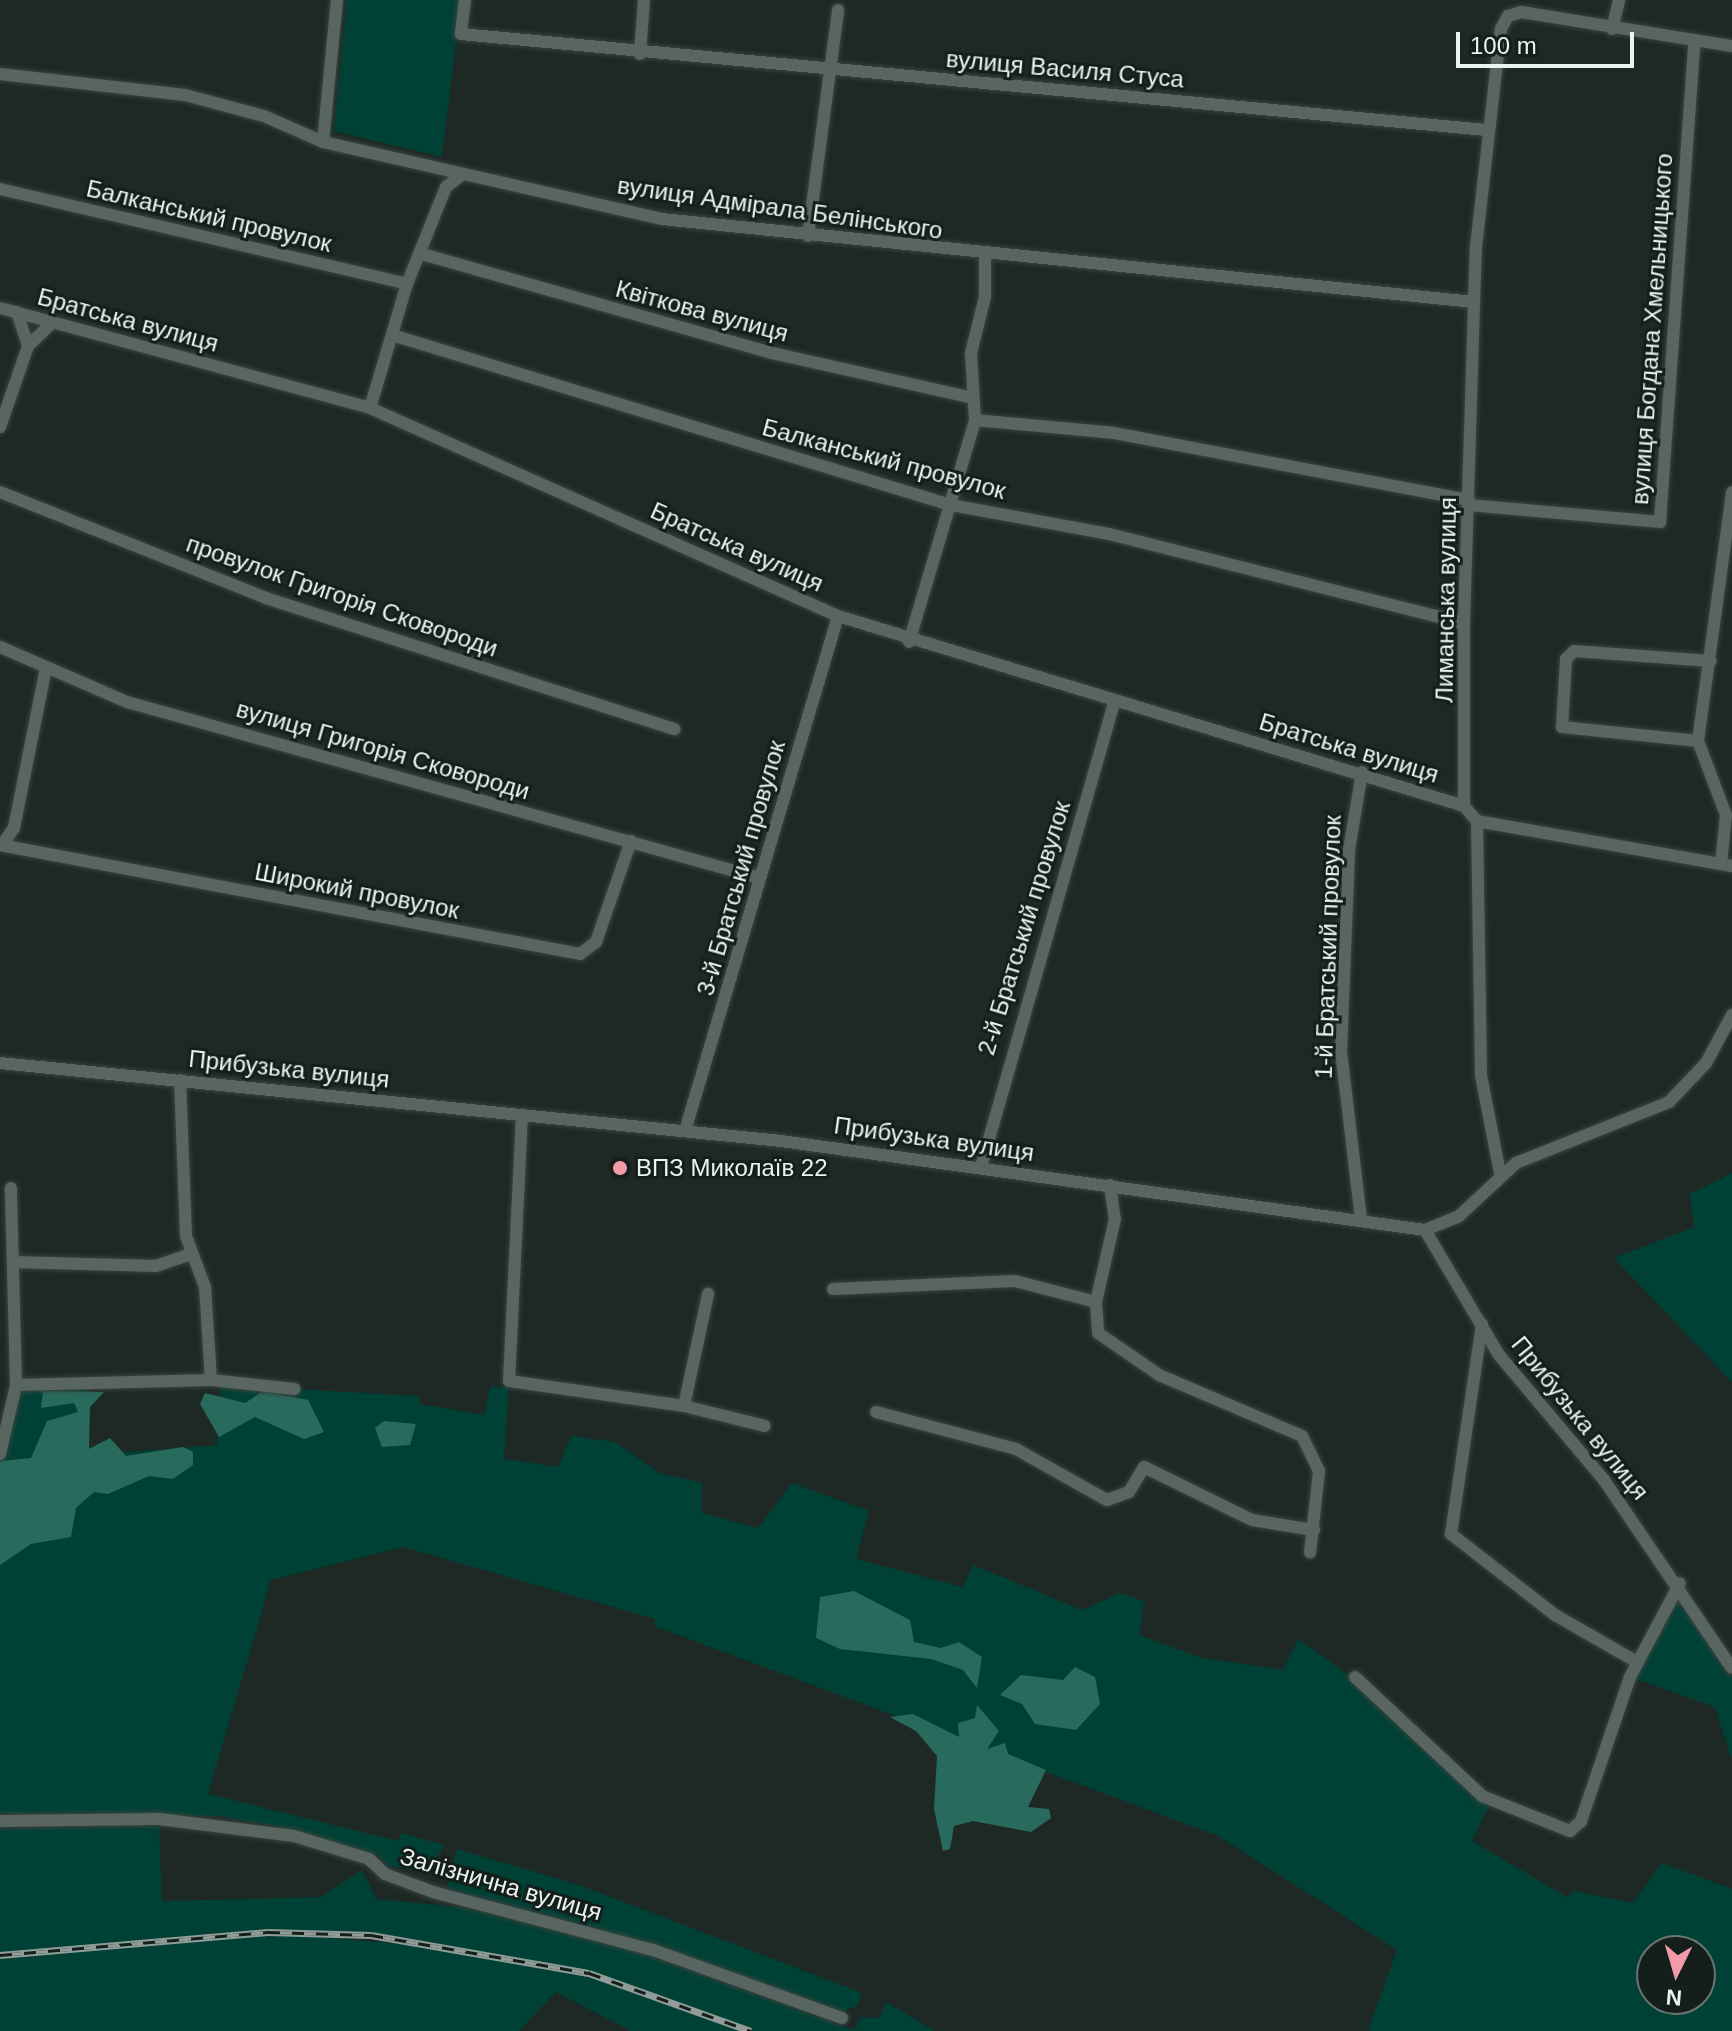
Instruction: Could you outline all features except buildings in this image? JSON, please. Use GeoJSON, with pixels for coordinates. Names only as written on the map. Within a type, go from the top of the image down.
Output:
{"type":"FeatureCollection","features":[{"type":"Feature","properties":{"kind":"street"},"geometry":{"type":"LineString","coordinates":[[323,142],[337,0]]}},
{"type":"Feature","properties":{"kind":"street","name":"вулиця Василя Стуса"},"geometry":{"type":"LineString","coordinates":[[465,0],[461,34],[828,72],[1486,130]]}},
{"type":"Feature","properties":{"kind":"street"},"geometry":{"type":"LineString","coordinates":[[640,54],[644,0]]}},
{"type":"Feature","properties":{"kind":"street"},"geometry":{"type":"LineString","coordinates":[[1619,0],[1612,29],[1732,46]]}},
{"type":"Feature","properties":{"kind":"street"},"geometry":{"type":"LineString","coordinates":[[808,236],[838,10]]}},
{"type":"Feature","properties":{"kind":"street","name":"Лиманська вулиця"},"geometry":{"type":"LineString","coordinates":[[1464,806],[1464,623],[1473,302],[1486,130],[1503,21],[1521,12],[1612,29]]}},
{"type":"Feature","properties":{"kind":"street","name":"вулиця Богдана Хмельницького"},"geometry":{"type":"LineString","coordinates":[[1469,503],[1660,522],[1694,43]]}},
{"type":"Feature","properties":{"kind":"street","name":"вулиця Адмірала Белінського"},"geometry":{"type":"LineString","coordinates":[[0,74],[185,95],[264,116],[323,142],[460,176],[662,219],[985,256],[1229,272],[1473,302]]}},
{"type":"Feature","properties":{"kind":"street"},"geometry":{"type":"LineString","coordinates":[[370,408],[407,284],[422,254],[446,187],[460,176]]}},
{"type":"Feature","properties":{"kind":"street","name":"Балканський провулок"},"geometry":{"type":"LineString","coordinates":[[0,189],[407,284]]}},
{"type":"Feature","properties":{"kind":"street","name":"Квіткова вулиця"},"geometry":{"type":"LineString","coordinates":[[422,254],[772,353],[973,398]]}},
{"type":"Feature","properties":{"kind":"street"},"geometry":{"type":"LineString","coordinates":[[909,642],[975,420],[971,353],[985,297],[985,256]]}},
{"type":"Feature","properties":{"kind":"street","name":"Братська вулиця"},"geometry":{"type":"LineString","coordinates":[[0,308],[370,408],[838,616],[909,642],[1362,772],[1464,806]]}},
{"type":"Feature","properties":{"kind":"street"},"geometry":{"type":"LineString","coordinates":[[17,312],[28,346]]}},
{"type":"Feature","properties":{"kind":"street"},"geometry":{"type":"LineString","coordinates":[[0,427],[28,346],[52,323]]}},
{"type":"Feature","properties":{"kind":"street","name":"Балканський провулок"},"geometry":{"type":"LineString","coordinates":[[392,335],[951,505],[1109,534],[1464,623]]}},
{"type":"Feature","properties":{"kind":"street"},"geometry":{"type":"LineString","coordinates":[[975,420],[1114,433],[1469,503]]}},
{"type":"Feature","properties":{"kind":"street","name":"провулок Григорія Сковороди"},"geometry":{"type":"LineString","coordinates":[[0,492],[266,598],[674,729]]}},
{"type":"Feature","properties":{"kind":"street"},"geometry":{"type":"LineString","coordinates":[[1464,806],[1477,821],[1726,865],[1726,815],[1698,741],[1732,492]]}},
{"type":"Feature","properties":{"kind":"street","name":"3-й Братський провулок"},"geometry":{"type":"LineString","coordinates":[[685,1131],[838,616]]}},
{"type":"Feature","properties":{"kind":"street","name":"вулиця Григорія Сковороди"},"geometry":{"type":"LineString","coordinates":[[0,647],[137,704],[760,878]]}},
{"type":"Feature","properties":{"kind":"street"},"geometry":{"type":"LineString","coordinates":[[1698,741],[1562,727],[1566,659],[1574,651],[1711,661]]}},
{"type":"Feature","properties":{"kind":"street"},"geometry":{"type":"LineString","coordinates":[[1,845],[14,828],[46,668]]}},
{"type":"Feature","properties":{"kind":"street","name":"2-й Братський провулок"},"geometry":{"type":"LineString","coordinates":[[981,1167],[1114,703]]}},
{"type":"Feature","properties":{"kind":"street","name":"1-й Братський провулок"},"geometry":{"type":"LineString","coordinates":[[1361,1219],[1341,1052],[1349,850],[1362,772]]}},
{"type":"Feature","properties":{"kind":"street"},"geometry":{"type":"LineString","coordinates":[[1477,821],[1481,1075],[1500,1173]]}},
{"type":"Feature","properties":{"kind":"street","name":"Широкий провулок"},"geometry":{"type":"LineString","coordinates":[[1,845],[580,954],[596,942],[631,841]]}},
{"type":"Feature","properties":{"kind":"street"},"geometry":{"type":"LineString","coordinates":[[1425,1230],[1459,1216],[1500,1173],[1669,1102],[1706,1063],[1732,1015]]}},
{"type":"Feature","properties":{"kind":"street","name":"Прибузька вулиця"},"geometry":{"type":"LineString","coordinates":[[0,1063],[685,1131],[981,1167],[1425,1230],[1482,1324],[1680,1583],[1732,1668]]}},
{"type":"Feature","properties":{"kind":"street"},"geometry":{"type":"LineString","coordinates":[[180,1080],[190,1254],[205,1287],[211,1380]]}},
{"type":"Feature","properties":{"kind":"street"},"geometry":{"type":"LineString","coordinates":[[522,1115],[509,1381],[684,1406],[765,1426]]}},
{"type":"Feature","properties":{"kind":"street"},"geometry":{"type":"LineString","coordinates":[[1110,1185],[1115,1219],[1096,1302],[1096,1328],[1113,1348],[1223,1406],[1302,1436],[1319,1471],[1310,1553]]}},
{"type":"Feature","properties":{"kind":"street"},"geometry":{"type":"LineString","coordinates":[[0,1454],[16,1385],[11,1188]]}},
{"type":"Feature","properties":{"kind":"street"},"geometry":{"type":"LineString","coordinates":[[13,1262],[156,1266],[190,1254]]}},
{"type":"Feature","properties":{"kind":"street"},"geometry":{"type":"LineString","coordinates":[[833,1289],[1015,1281],[1096,1302]]}},
{"type":"Feature","properties":{"kind":"street"},"geometry":{"type":"LineString","coordinates":[[684,1406],[708,1294]]}},
{"type":"Feature","properties":{"kind":"street"},"geometry":{"type":"LineString","coordinates":[[1482,1324],[1450,1531],[1555,1615],[1637,1662]]}},
{"type":"Feature","properties":{"kind":"street"},"geometry":{"type":"LineString","coordinates":[[16,1385],[211,1380],[295,1389]]}},
{"type":"Feature","properties":{"kind":"street"},"geometry":{"type":"LineString","coordinates":[[876,1412],[1016,1449],[1107,1500],[1129,1492],[1144,1467],[1252,1520],[1314,1530]]}},
{"type":"Feature","properties":{"kind":"street"},"geometry":{"type":"LineString","coordinates":[[1355,1677],[1482,1796],[1570,1831],[1581,1821],[1637,1662],[1680,1583]]}},
{"type":"Feature","properties":{"kind":"street","name":"Залізнична вулиця"},"geometry":{"type":"LineString","coordinates":[[0,1821],[159,1819],[294,1836],[369,1859],[385,1874],[433,1892],[653,1950],[842,2018]]}},
{"type":"Feature","properties":{"kind":"green space"},"geometry":{"type":"Polygon","coordinates":[[[347,0],[461,0],[442,157],[334,131],[347,0]]]}},
{"type":"Feature","properties":{"kind":"green space"},"geometry":{"type":"Polygon","coordinates":[[[1732,1173],[1732,1382],[1614,1258],[1694,1227],[1690,1194],[1732,1173]]]}},
{"type":"Feature","properties":{"kind":"green space"},"geometry":{"type":"Polygon","coordinates":[[[90,1385],[86,1446],[117,1453],[217,1445],[221,1385],[419,1396],[419,1404],[484,1415],[490,1387],[509,1387],[504,1459],[558,1467],[571,1436],[615,1442],[660,1473],[702,1483],[702,1513],[758,1528],[792,1483],[869,1511],[856,1559],[963,1587],[973,1565],[1082,1610],[1120,1593],[1144,1601],[1139,1635],[1202,1658],[1283,1670],[1298,1639],[1354,1679],[1490,1803],[1472,1841],[1567,1897],[1574,1891],[1633,1903],[1662,1863],[1732,1889],[1732,2031],[1368,2031],[1397,1950],[1218,1836],[654,1626],[655,1619],[403,1547],[271,1580],[208,1794],[398,1841],[401,1833],[444,1845],[429,1872],[389,1866],[378,1855],[296,1830],[219,1816],[0,1814],[0,1458],[23,1387],[90,1385]]]}},
{"type":"Feature","properties":{"kind":"green space"},"geometry":{"type":"Polygon","coordinates":[[[43,1391],[104,1392],[90,1407],[89,1449],[110,1438],[126,1456],[183,1447],[193,1452],[193,1465],[173,1479],[149,1476],[108,1494],[94,1492],[76,1508],[71,1537],[31,1544],[0,1565],[0,1461],[31,1458],[47,1421],[78,1412],[74,1403],[41,1408],[43,1391]]]}},
{"type":"Feature","properties":{"kind":"green space"},"geometry":{"type":"Polygon","coordinates":[[[263,1391],[308,1400],[324,1432],[304,1439],[255,1417],[219,1437],[200,1404],[205,1393],[245,1403],[263,1391]]]}},
{"type":"Feature","properties":{"kind":"green space"},"geometry":{"type":"Polygon","coordinates":[[[384,1421],[416,1424],[410,1445],[382,1447],[375,1428],[384,1421]]]}},
{"type":"Feature","properties":{"kind":"green space"},"geometry":{"type":"Polygon","coordinates":[[[854,1591],[910,1620],[914,1642],[941,1648],[959,1642],[982,1657],[977,1688],[963,1670],[931,1659],[840,1649],[816,1638],[820,1597],[854,1591]]]}},
{"type":"Feature","properties":{"kind":"green space"},"geometry":{"type":"Polygon","coordinates":[[[1677,1598],[1732,1677],[1732,1760],[1715,1707],[1633,1678],[1677,1598]]]}},
{"type":"Feature","properties":{"kind":"green space"},"geometry":{"type":"Polygon","coordinates":[[[1075,1667],[1095,1677],[1100,1704],[1076,1730],[1035,1724],[1022,1704],[1000,1695],[1021,1675],[1063,1680],[1075,1667]]]}},
{"type":"Feature","properties":{"kind":"green space"},"geometry":{"type":"Polygon","coordinates":[[[977,1705],[999,1731],[987,1749],[1005,1743],[1008,1754],[1046,1770],[1028,1807],[1049,1809],[1051,1818],[1031,1832],[973,1821],[954,1826],[950,1849],[943,1851],[934,1809],[937,1756],[916,1731],[890,1717],[913,1714],[959,1737],[958,1723],[975,1718],[977,1705]]]}},
{"type":"Feature","properties":{"kind":"green space"},"geometry":{"type":"Polygon","coordinates":[[[159,1826],[162,1901],[321,1897],[362,1870],[376,1899],[468,1908],[650,1956],[854,2030],[861,2017],[880,2018],[886,2002],[935,2031],[753,2031],[589,1972],[371,1934],[268,1931],[0,1954],[0,1828],[159,1826]]]}},
{"type":"Feature","properties":{"kind":"green space"},"geometry":{"type":"Polygon","coordinates":[[[457,1849],[579,1885],[862,1993],[857,2006],[840,2012],[654,1944],[446,1889],[457,1849]]]}},
{"type":"Feature","properties":{"kind":"green space"},"geometry":{"type":"Polygon","coordinates":[[[268,1933],[491,1951],[647,1991],[749,2031],[631,2031],[556,1992],[519,2031],[0,2031],[0,1957],[268,1933]]]}},
{"type":"Feature","properties":{"kind":"railway"},"geometry":{"type":"LineString","coordinates":[[0,1955],[268,1932],[371,1935],[589,1973],[751,2031]]}},
{"type":"Feature","properties":{"kind":"place","name":"ВПЗ Миколаїв 22"},"geometry":{"type":"Point","coordinates":[620,1168]}}]}
